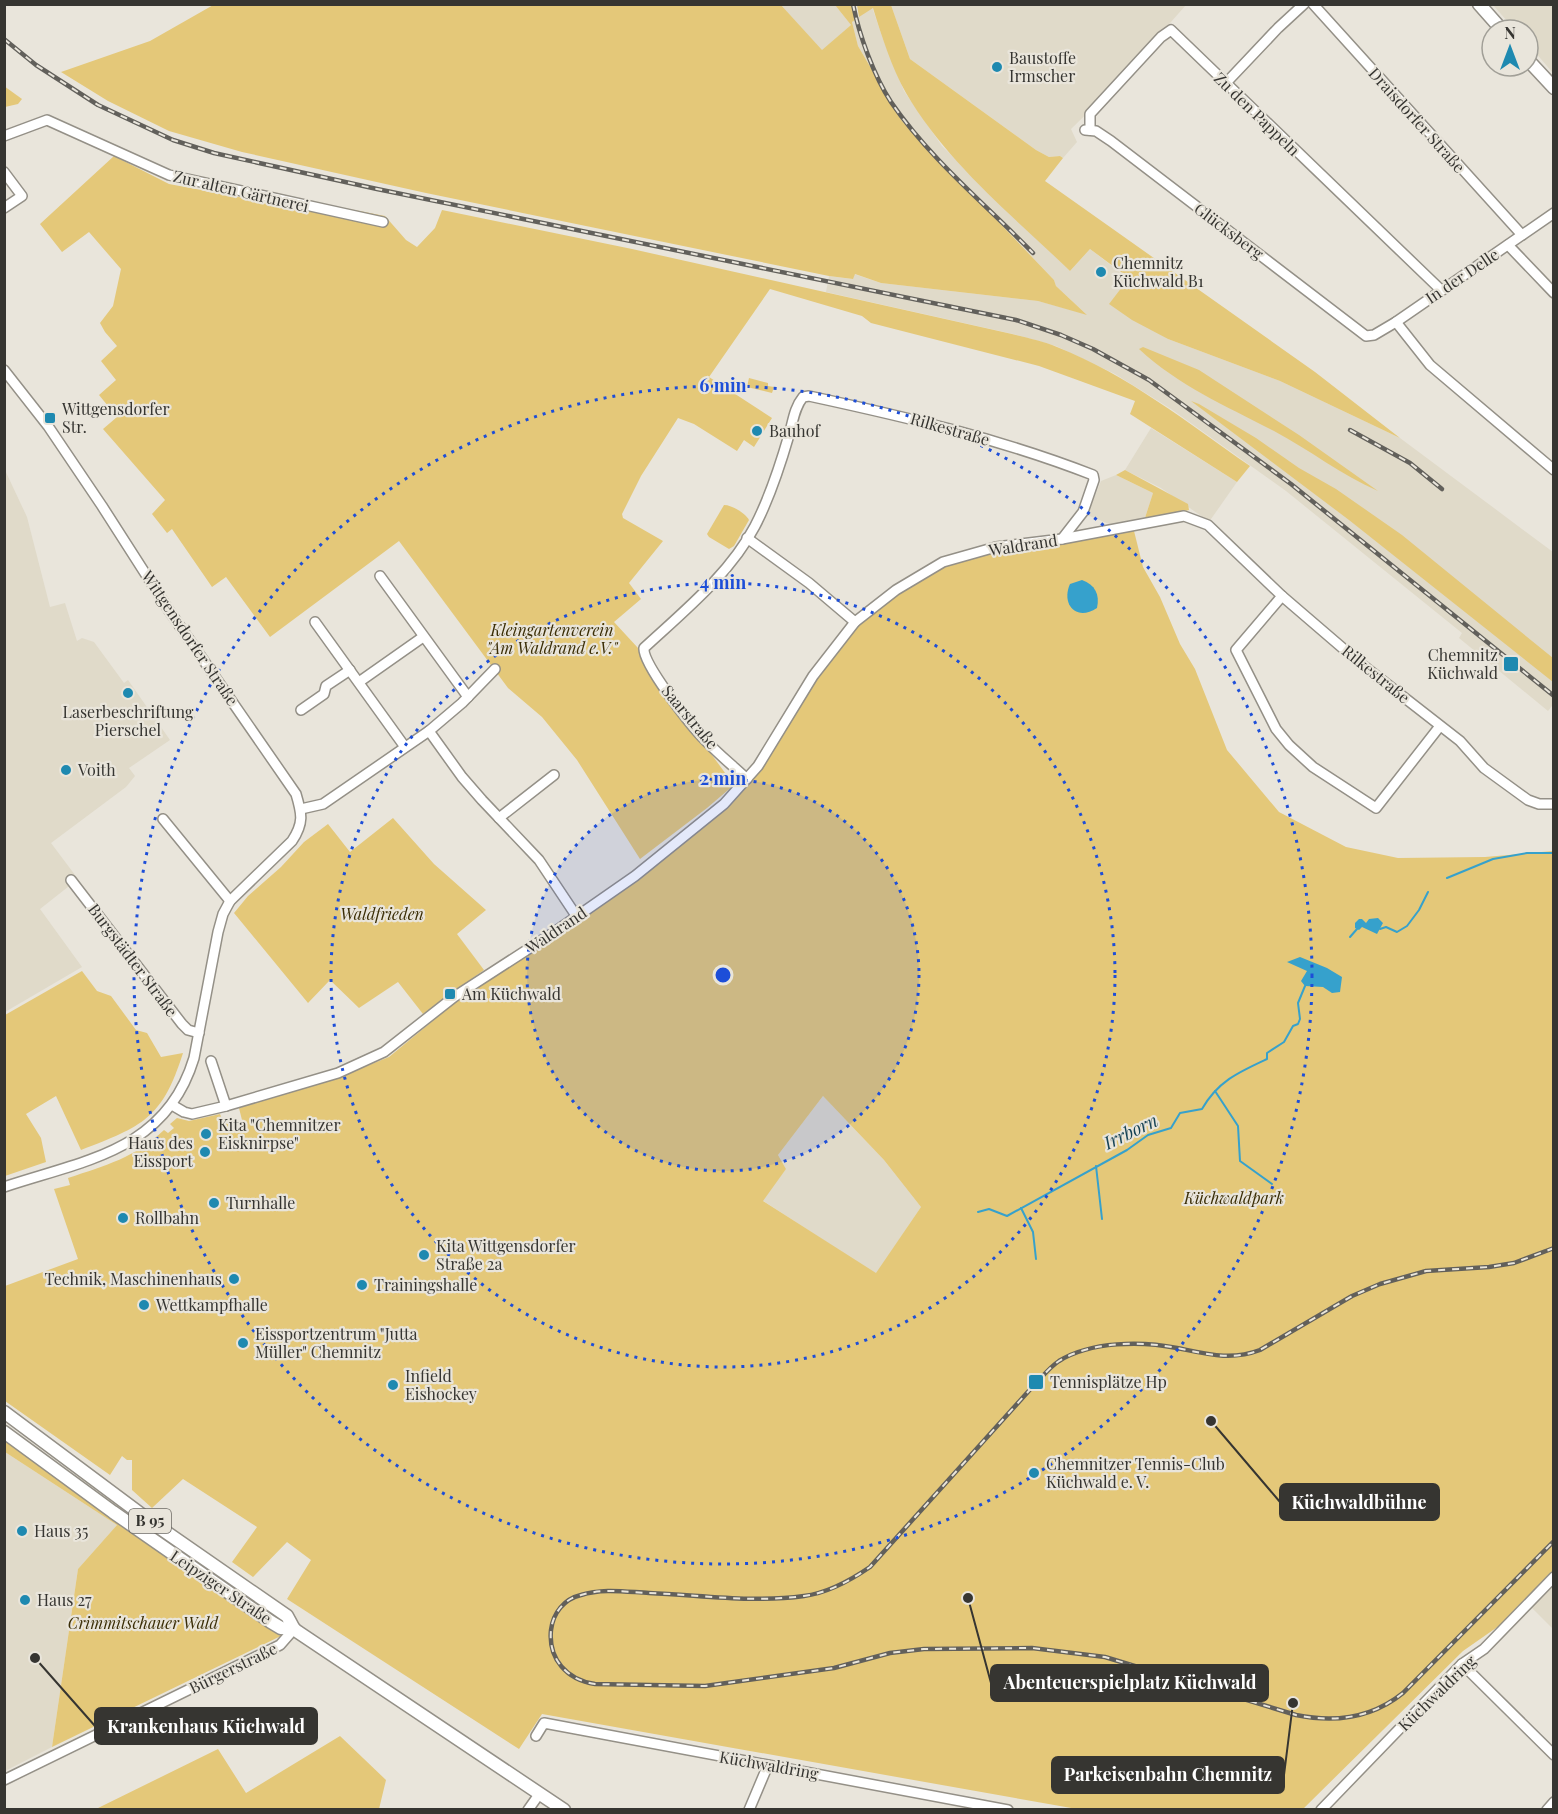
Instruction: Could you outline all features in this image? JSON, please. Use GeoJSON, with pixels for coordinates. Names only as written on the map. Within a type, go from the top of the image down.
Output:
{"type":"FeatureCollection","features":[{"type":"Feature","properties":{"kind":"main road"},"geometry":{"type":"LineString","coordinates":[[1479,4],[1491,18]]}},
{"type":"Feature","properties":{"kind":"main road"},"geometry":{"type":"LineString","coordinates":[[1540,73],[1554,88]]}},
{"type":"Feature","properties":{"kind":"main road","name":"Leipziger Straße"},"geometry":{"type":"LineString","coordinates":[[4,1412],[150,1521],[287,1616],[294,1629],[564,1809]]}},
{"type":"Feature","properties":{"kind":"main road","name":"Leipziger Straße"},"geometry":{"type":"LineString","coordinates":[[4,1432],[192,1568],[281,1629],[294,1629]]}},
{"type":"Feature","properties":{"kind":"street"},"geometry":{"type":"LineString","coordinates":[[1225,84],[1304,4]]}},
{"type":"Feature","properties":{"kind":"street","name":"Draisdorfer Straße"},"geometry":{"type":"LineString","coordinates":[[1312,4],[1522,235]]}},
{"type":"Feature","properties":{"kind":"street","name":"Zu den Pappeln"},"geometry":{"type":"LineString","coordinates":[[1088,130],[1090,114],[1161,37],[1171,30],[1441,290]]}},
{"type":"Feature","properties":{"kind":"street","name":"Zur alten Gärtnerei"},"geometry":{"type":"LineString","coordinates":[[4,136],[47,120],[169,175],[383,222]]}},
{"type":"Feature","properties":{"kind":"street","name":"Glücksberg"},"geometry":{"type":"LineString","coordinates":[[1088,130],[1096,131],[1111,141],[1363,334],[1370,336]]}},
{"type":"Feature","properties":{"kind":"street"},"geometry":{"type":"LineString","coordinates":[[4,172],[22,195],[4,208]]}},
{"type":"Feature","properties":{"kind":"street","name":"In der Delle"},"geometry":{"type":"LineString","coordinates":[[1370,336],[1396,322],[1554,213]]}},
{"type":"Feature","properties":{"kind":"street"},"geometry":{"type":"LineString","coordinates":[[1508,245],[1554,292]]}},
{"type":"Feature","properties":{"kind":"street"},"geometry":{"type":"LineString","coordinates":[[1396,322],[1430,365],[1554,470]]}},
{"type":"Feature","properties":{"kind":"street","name":"Wittgensdorfer Straße"},"geometry":{"type":"LineString","coordinates":[[4,370],[48,426],[168,609],[296,794],[301,809]]}},
{"type":"Feature","properties":{"kind":"street","name":"Rilkestraße"},"geometry":{"type":"LineString","coordinates":[[747,538],[776,476],[795,412],[802,397],[809,396],[919,420],[1046,457],[1093,474],[1094,480],[1083,512],[1062,539]]}},
{"type":"Feature","properties":{"kind":"street","name":"Waldrand"},"geometry":{"type":"LineString","coordinates":[[172,1105],[184,1113],[192,1114],[226,1107],[338,1073],[384,1052],[454,998],[577,917],[635,876],[724,804],[758,766],[813,676],[855,622],[896,590],[943,562],[996,547],[1062,539],[1184,516],[1208,525]]}},
{"type":"Feature","properties":{"kind":"street","name":"Rilkestraße"},"geometry":{"type":"LineString","coordinates":[[1208,525],[1282,596],[1360,663],[1472,752],[1484,768],[1528,800],[1539,804],[1554,804]]}},
{"type":"Feature","properties":{"kind":"street"},"geometry":{"type":"LineString","coordinates":[[747,538],[809,583],[855,622]]}},
{"type":"Feature","properties":{"kind":"street","name":"Saarstraße"},"geometry":{"type":"LineString","coordinates":[[747,538],[715,580],[644,648],[645,660],[700,735],[747,779]]}},
{"type":"Feature","properties":{"kind":"street"},"geometry":{"type":"LineString","coordinates":[[380,576],[468,697]]}},
{"type":"Feature","properties":{"kind":"street"},"geometry":{"type":"LineString","coordinates":[[1282,596],[1236,650],[1276,729],[1312,767],[1376,808],[1440,726]]}},
{"type":"Feature","properties":{"kind":"street"},"geometry":{"type":"LineString","coordinates":[[315,622],[405,747]]}},
{"type":"Feature","properties":{"kind":"street"},"geometry":{"type":"LineString","coordinates":[[358,682],[423,637]]}},
{"type":"Feature","properties":{"kind":"street"},"geometry":{"type":"LineString","coordinates":[[4,1187],[117,1149],[155,1124],[172,1105],[189,1074],[218,932],[223,914],[230,901],[292,841],[300,829],[301,809],[323,804],[429,731],[468,697],[495,669]]}},
{"type":"Feature","properties":{"kind":"street"},"geometry":{"type":"LineString","coordinates":[[301,710],[324,694],[326,686],[350,670]]}},
{"type":"Feature","properties":{"kind":"street"},"geometry":{"type":"LineString","coordinates":[[429,731],[462,777],[539,860],[577,917]]}},
{"type":"Feature","properties":{"kind":"street"},"geometry":{"type":"LineString","coordinates":[[499,818],[554,775]]}},
{"type":"Feature","properties":{"kind":"street"},"geometry":{"type":"LineString","coordinates":[[164,819],[230,901]]}},
{"type":"Feature","properties":{"kind":"street","name":"Burgstädter Straße"},"geometry":{"type":"LineString","coordinates":[[71,880],[182,1024],[188,1030],[199,1033]]}},
{"type":"Feature","properties":{"kind":"street"},"geometry":{"type":"LineString","coordinates":[[211,1061],[226,1107]]}},
{"type":"Feature","properties":{"kind":"street","name":"Küchwaldring"},"geometry":{"type":"LineString","coordinates":[[1321,1809],[1462,1664],[1484,1649],[1554,1577]]}},
{"type":"Feature","properties":{"kind":"street","name":"Bürgerstraße"},"geometry":{"type":"LineString","coordinates":[[4,1780],[280,1645],[294,1629]]}},
{"type":"Feature","properties":{"kind":"street"},"geometry":{"type":"LineString","coordinates":[[1462,1664],[1554,1755]]}},
{"type":"Feature","properties":{"kind":"street","name":"Küchwaldring"},"geometry":{"type":"LineString","coordinates":[[536,1736],[544,1723],[1004,1809]]}},
{"type":"Feature","properties":{"kind":"street"},"geometry":{"type":"LineString","coordinates":[[749,1809],[768,1765]]}},
{"type":"Feature","properties":{"kind":"street"},"geometry":{"type":"LineString","coordinates":[[528,1809],[540,1793]]}},
{"type":"Feature","properties":{"kind":"street"},"geometry":{"type":"LineString","coordinates":[[1547,1809],[1554,1802]]}},
{"type":"Feature","properties":{"kind":"shaded area"},"geometry":{"type":"Polygon","coordinates":[[[781,5],[835,5],[851,25],[822,51],[781,5]]]}},
{"type":"Feature","properties":{"kind":"shaded area"},"geometry":{"type":"Polygon","coordinates":[[[891,5],[1186,5],[1110,91],[1071,129],[1077,142],[1063,158],[1049,157],[1036,150],[910,59],[891,5]]]}},
{"type":"Feature","properties":{"kind":"shaded area"},"geometry":{"type":"Polygon","coordinates":[[[1493,5],[1553,5],[1553,73],[1540,58],[1540,18],[1504,18],[1493,5]]]}},
{"type":"Feature","properties":{"kind":"shaded area"},"geometry":{"type":"Polygon","coordinates":[[[872,7],[904,91],[942,146],[1070,271],[1090,249],[1129,279],[1110,304],[1168,339],[1280,381],[1400,438],[1553,552],[1553,707],[1548,711],[1459,638],[1462,633],[1286,491],[1171,409],[1115,374],[1056,346],[1013,334],[826,292],[829,276],[852,279],[854,274],[881,283],[1038,301],[1086,314],[1056,286],[1054,280],[902,121],[858,46],[852,22],[872,7]]]}},
{"type":"Feature","properties":{"kind":"shaded area"},"geometry":{"type":"Polygon","coordinates":[[[1151,428],[1237,482],[1211,519],[1207,520],[1161,488],[1125,470],[1151,428]]]}},
{"type":"Feature","properties":{"kind":"shaded area"},"geometry":{"type":"Polygon","coordinates":[[[4,468],[27,517],[50,607],[65,603],[77,641],[82,638],[94,642],[124,683],[128,680],[170,740],[129,768],[135,776],[126,787],[51,843],[78,879],[40,909],[82,967],[5,1012],[4,468]]]}},
{"type":"Feature","properties":{"kind":"shaded area"},"geometry":{"type":"Polygon","coordinates":[[[1116,475],[1153,493],[1144,521],[1114,526],[1087,515],[1101,481],[1116,475]]]}},
{"type":"Feature","properties":{"kind":"shaded area"},"geometry":{"type":"Polygon","coordinates":[[[823,1096],[884,1160],[921,1207],[876,1274],[762,1200],[786,1169],[778,1155],[823,1096]]]}},
{"type":"Feature","properties":{"kind":"shaded area"},"geometry":{"type":"Polygon","coordinates":[[[5,1452],[117,1525],[78,1569],[52,1747],[5,1771],[5,1452]]]}},
{"type":"Feature","properties":{"kind":"shaded area"},"geometry":{"type":"Polygon","coordinates":[[[1553,1584],[1553,1629],[1531,1607],[1553,1584]]]}},
{"type":"Feature","properties":{"kind":"green space"},"geometry":{"type":"Polygon","coordinates":[[[215,4],[781,5],[822,50],[851,25],[835,5],[852,5],[855,20],[852,22],[858,46],[902,121],[1054,280],[1056,286],[1087,315],[1038,301],[881,283],[855,274],[853,279],[829,276],[426,193],[242,152],[169,131],[108,101],[61,72],[150,41],[215,4]]]}},
{"type":"Feature","properties":{"kind":"green space"},"geometry":{"type":"Polygon","coordinates":[[[857,5],[891,5],[910,59],[1036,150],[1049,157],[1063,158],[1045,181],[1315,372],[1400,438],[1280,381],[1168,339],[1132,320],[1109,304],[1129,278],[1090,249],[1070,271],[982,187],[941,142],[906,93],[883,40],[873,8],[859,17],[857,5]]]}},
{"type":"Feature","properties":{"kind":"green space"},"geometry":{"type":"Polygon","coordinates":[[[4,86],[22,99],[18,104],[5,107],[4,86]]]}},
{"type":"Feature","properties":{"kind":"green space","name":"Kleingartenverein \"Am Waldrand e.V.\""},"geometry":{"type":"Polygon","coordinates":[[[114,156],[169,184],[265,202],[267,193],[385,216],[406,240],[417,247],[435,228],[442,210],[632,249],[1035,340],[1083,358],[1108,371],[1180,417],[1250,466],[1237,482],[1130,414],[1135,401],[1039,366],[871,323],[862,316],[770,289],[709,377],[772,418],[754,447],[744,440],[737,451],[694,424],[678,418],[641,476],[622,514],[623,518],[663,541],[629,583],[641,599],[614,622],[638,648],[667,694],[734,785],[640,859],[577,760],[542,717],[508,688],[399,541],[270,637],[226,577],[212,587],[172,529],[167,533],[152,514],[165,500],[103,429],[117,417],[99,395],[116,380],[101,361],[117,346],[100,323],[113,306],[121,269],[89,232],[62,252],[40,224],[114,156]]]}},
{"type":"Feature","properties":{"kind":"green space"},"geometry":{"type":"Polygon","coordinates":[[[1143,347],[1199,370],[1299,435],[1378,491],[1351,478],[1287,438],[1187,385],[1139,349],[1143,347]]]}},
{"type":"Feature","properties":{"kind":"green space"},"geometry":{"type":"Polygon","coordinates":[[[749,378],[768,383],[768,386],[774,387],[772,393],[747,387],[749,378]]]}},
{"type":"Feature","properties":{"kind":"green space"},"geometry":{"type":"Polygon","coordinates":[[[1191,401],[1256,438],[1402,535],[1553,658],[1553,682],[1349,520],[1191,401]]]}},
{"type":"Feature","properties":{"kind":"green space"},"geometry":{"type":"Polygon","coordinates":[[[1125,470],[1188,504],[1189,510],[1144,521],[1153,493],[1116,475],[1125,470]]]}},
{"type":"Feature","properties":{"kind":"green space"},"geometry":{"type":"Polygon","coordinates":[[[724,505],[738,510],[749,520],[734,546],[729,549],[707,534],[724,505]]]}},
{"type":"Feature","properties":{"kind":"green space","name":"Küchwaldpark"},"geometry":{"type":"Polygon","coordinates":[[[1133,527],[1143,567],[1160,597],[1180,644],[1195,669],[1227,750],[1279,812],[1346,847],[1398,858],[1485,857],[1553,851],[1553,1572],[1506,1621],[1463,1651],[1303,1809],[1077,1809],[542,1714],[519,1749],[287,1599],[311,1560],[287,1542],[253,1577],[232,1562],[257,1527],[183,1479],[152,1508],[132,1490],[132,1460],[127,1460],[122,1456],[110,1475],[5,1401],[5,1286],[78,1259],[54,1189],[70,1185],[68,1178],[131,1154],[164,1130],[168,1133],[174,1128],[170,1124],[177,1118],[189,1121],[220,1114],[224,1124],[242,1120],[239,1108],[339,1077],[389,1057],[452,1005],[578,917],[726,808],[797,703],[855,625],[896,594],[945,565],[997,550],[1133,527]],[[823,1096],[778,1155],[786,1169],[763,1201],[876,1273],[921,1207],[884,1160],[823,1096]]]}},
{"type":"Feature","properties":{"kind":"green space","name":"Waldfrieden"},"geometry":{"type":"Polygon","coordinates":[[[393,818],[434,864],[486,910],[457,934],[484,970],[423,1014],[398,982],[359,1008],[330,980],[308,1003],[234,913],[248,896],[281,867],[304,842],[328,824],[350,852],[393,818]]]}},
{"type":"Feature","properties":{"kind":"green space"},"geometry":{"type":"Polygon","coordinates":[[[82,971],[97,991],[111,996],[136,1030],[147,1033],[161,1057],[183,1053],[175,1075],[167,1093],[147,1117],[120,1134],[81,1150],[56,1096],[26,1114],[41,1138],[46,1162],[5,1176],[5,1015],[82,971]]]}},
{"type":"Feature","properties":{"kind":"green space","name":"Crimmitschauer Wald"},"geometry":{"type":"Polygon","coordinates":[[[4,1440],[285,1634],[52,1747],[78,1569],[117,1525],[5,1452],[4,1440]]]}},
{"type":"Feature","properties":{"kind":"green space"},"geometry":{"type":"Polygon","coordinates":[[[340,1736],[386,1780],[379,1809],[96,1809],[218,1749],[246,1793],[340,1736]]]}},
{"type":"Feature","properties":{"kind":"water"},"geometry":{"type":"Polygon","coordinates":[[[1082,580],[1093,587],[1098,598],[1097,608],[1083,613],[1072,609],[1067,598],[1070,584],[1082,580]]]}},
{"type":"Feature","properties":{"kind":"water"},"geometry":{"type":"Polygon","coordinates":[[[1378,918],[1383,923],[1377,934],[1362,927],[1359,930],[1355,928],[1355,923],[1359,919],[1366,923],[1369,919],[1378,918]]]}},
{"type":"Feature","properties":{"kind":"water"},"geometry":{"type":"Polygon","coordinates":[[[1300,957],[1342,977],[1340,992],[1332,993],[1323,987],[1305,986],[1301,981],[1307,971],[1287,962],[1300,957]]]}},
{"type":"Feature","properties":{"kind":"waterway"},"geometry":{"type":"LineString","coordinates":[[1447,878],[1493,859],[1527,853],[1554,853]]}},
{"type":"Feature","properties":{"kind":"waterway","name":"Irrborn"},"geometry":{"type":"LineString","coordinates":[[1380,929],[1386,927],[1397,932],[1407,926],[1419,910],[1428,892]]}},
{"type":"Feature","properties":{"kind":"waterway"},"geometry":{"type":"LineString","coordinates":[[1350,937],[1357,929]]}},
{"type":"Feature","properties":{"kind":"waterway","name":"Irrborn"},"geometry":{"type":"LineString","coordinates":[[978,1212],[989,1209],[1007,1216],[1127,1150],[1148,1135],[1171,1128],[1180,1113],[1202,1109],[1222,1084],[1238,1073],[1267,1059],[1267,1053],[1284,1042],[1300,1019],[1298,1003],[1305,986]]}},
{"type":"Feature","properties":{"kind":"waterway"},"geometry":{"type":"LineString","coordinates":[[1215,1091],[1238,1126],[1240,1161],[1272,1184]]}},
{"type":"Feature","properties":{"kind":"waterway"},"geometry":{"type":"LineString","coordinates":[[1096,1166],[1102,1219]]}},
{"type":"Feature","properties":{"kind":"waterway"},"geometry":{"type":"LineString","coordinates":[[1021,1208],[1033,1232],[1036,1259]]}},
{"type":"Feature","properties":{"kind":"railway"},"geometry":{"type":"LineString","coordinates":[[853,4],[859,29],[879,80],[906,123],[940,162],[1033,253]]}},
{"type":"Feature","properties":{"kind":"railway"},"geometry":{"type":"LineString","coordinates":[[4,39],[36,65],[98,105],[173,140],[214,153],[377,189],[1016,320],[1061,335],[1093,349],[1149,380],[1291,484],[1554,696]]}},
{"type":"Feature","properties":{"kind":"railway"},"geometry":{"type":"LineString","coordinates":[[1350,430],[1410,463],[1442,489]]}},
{"type":"Feature","properties":{"kind":"railway"},"geometry":{"type":"LineString","coordinates":[[1554,1248],[1514,1263],[1426,1271],[1380,1284],[1352,1296],[1260,1350],[1249,1353],[1229,1356],[1148,1344],[1117,1344],[1072,1354],[1056,1363],[1044,1375],[870,1567],[847,1581],[830,1589],[804,1596],[765,1599],[615,1591],[589,1593],[569,1600],[560,1608],[552,1624],[551,1640],[556,1659],[561,1666],[576,1678],[595,1684],[705,1686],[834,1668],[890,1653],[924,1649],[1032,1648],[1105,1657],[1296,1715],[1339,1718],[1379,1708],[1403,1693],[1554,1541]]}},
{"type":"Feature","properties":{"kind":"place","name":"Baustoffe Irmscher"},"geometry":{"type":"Point","coordinates":[997,67]}},
{"type":"Feature","properties":{"kind":"place","name":"Chemnitz Küchwald B1"},"geometry":{"type":"Point","coordinates":[1101,272]}},
{"type":"Feature","properties":{"kind":"place","name":"Wittgensdorfer Str."},"geometry":{"type":"Point","coordinates":[50,418]}},
{"type":"Feature","properties":{"kind":"place","name":"Bauhof"},"geometry":{"type":"Point","coordinates":[757,431]}},
{"type":"Feature","properties":{"kind":"place","name":"Chemnitz Küchwald"},"geometry":{"type":"Point","coordinates":[1511,664]}},
{"type":"Feature","properties":{"kind":"place","name":"Laserbeschriftung Pierschel"},"geometry":{"type":"Point","coordinates":[128,693]}},
{"type":"Feature","properties":{"kind":"place","name":"Voith"},"geometry":{"type":"Point","coordinates":[66,770]}},
{"type":"Feature","properties":{"kind":"place","name":"Am Küchwald"},"geometry":{"type":"Point","coordinates":[450,994]}},
{"type":"Feature","properties":{"kind":"place","name":"Kita \"Chemnitzer Eisknirpse\""},"geometry":{"type":"Point","coordinates":[206,1134]}},
{"type":"Feature","properties":{"kind":"place","name":"Haus des Eissport"},"geometry":{"type":"Point","coordinates":[205,1152]}},
{"type":"Feature","properties":{"kind":"place","name":"Turnhalle"},"geometry":{"type":"Point","coordinates":[214,1203]}},
{"type":"Feature","properties":{"kind":"place","name":"Rollbahn"},"geometry":{"type":"Point","coordinates":[123,1218]}},
{"type":"Feature","properties":{"kind":"place","name":"Kita Wittgensdorfer Straße 2a"},"geometry":{"type":"Point","coordinates":[424,1255]}},
{"type":"Feature","properties":{"kind":"place","name":"Technik, Maschinenhaus"},"geometry":{"type":"Point","coordinates":[234,1279]}},
{"type":"Feature","properties":{"kind":"place","name":"Trainingshalle"},"geometry":{"type":"Point","coordinates":[362,1285]}},
{"type":"Feature","properties":{"kind":"place","name":"Wettkampfhalle"},"geometry":{"type":"Point","coordinates":[144,1305]}},
{"type":"Feature","properties":{"kind":"place","name":"Eissportzentrum \"Jutta Müller\" Chemnitz"},"geometry":{"type":"Point","coordinates":[243,1343]}},
{"type":"Feature","properties":{"kind":"place","name":"Tennisplätze Hp"},"geometry":{"type":"Point","coordinates":[1036,1382]}},
{"type":"Feature","properties":{"kind":"place","name":"Infield Eishockey"},"geometry":{"type":"Point","coordinates":[393,1385]}},
{"type":"Feature","properties":{"kind":"place","name":"Küchwaldbühne"},"geometry":{"type":"Point","coordinates":[1211,1421]}},
{"type":"Feature","properties":{"kind":"place","name":"Chemnitzer Tennis-Club Küchwald e. V."},"geometry":{"type":"Point","coordinates":[1034,1473]}},
{"type":"Feature","properties":{"kind":"place","name":"Haus 35"},"geometry":{"type":"Point","coordinates":[22,1531]}},
{"type":"Feature","properties":{"kind":"place","name":"Abenteuerspielplatz Küchwald"},"geometry":{"type":"Point","coordinates":[968,1598]}},
{"type":"Feature","properties":{"kind":"place","name":"Haus 27"},"geometry":{"type":"Point","coordinates":[25,1600]}},
{"type":"Feature","properties":{"kind":"place","name":"Krankenhaus Küchwald"},"geometry":{"type":"Point","coordinates":[35,1658]}},
{"type":"Feature","properties":{"kind":"place","name":"Parkeisenbahn Chemnitz"},"geometry":{"type":"Point","coordinates":[1293,1703]}}]}
